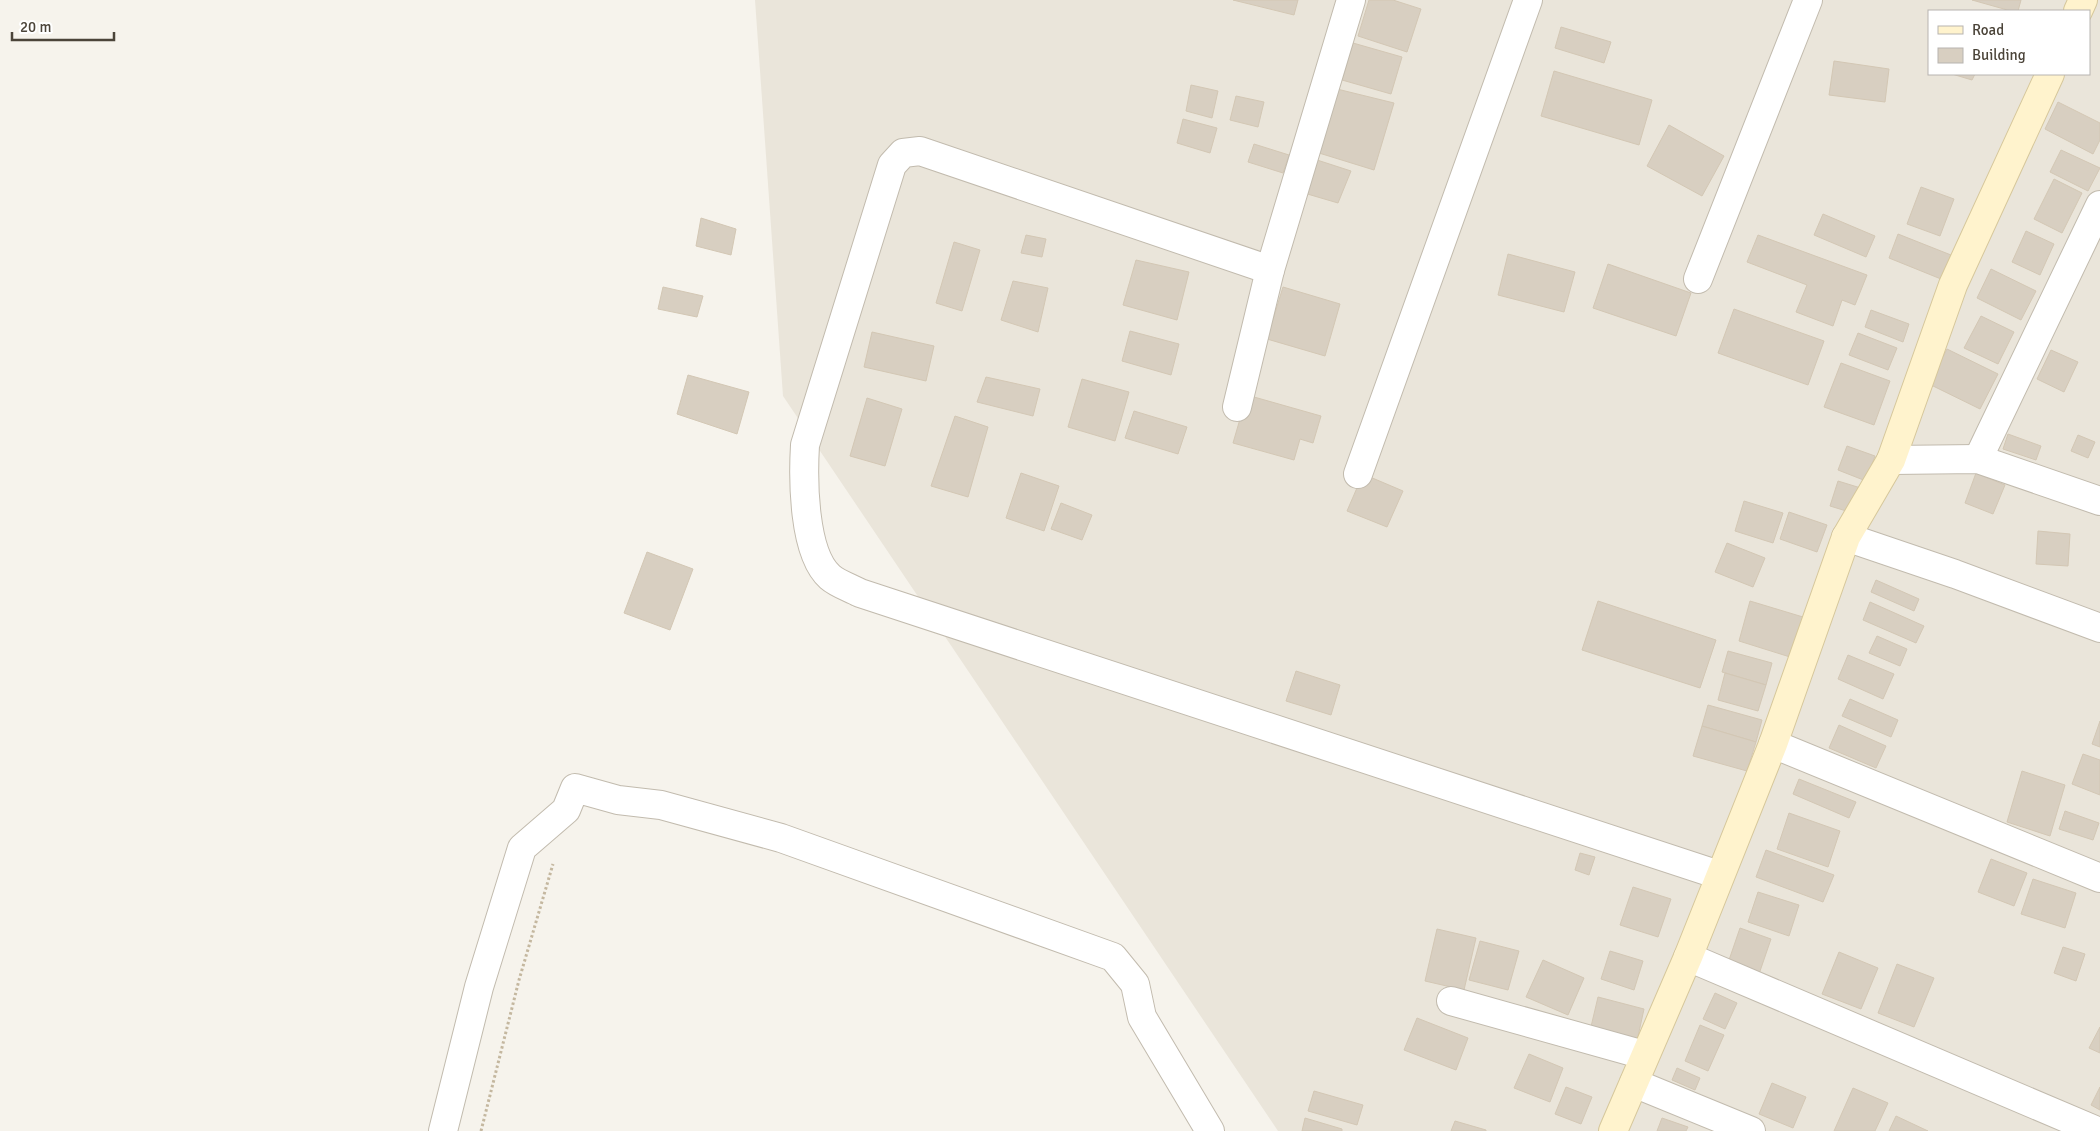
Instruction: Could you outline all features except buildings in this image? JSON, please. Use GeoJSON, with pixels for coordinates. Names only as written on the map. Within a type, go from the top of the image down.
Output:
{"type":"FeatureCollection","features":[{"type":"Feature","properties":{"kind":"main road"},"geometry":{"type":"LineString","coordinates":[[1613,1131],[1644,1055],[1688,957],[1773,744],[1846,537],[1891,460],[1953,285],[2050,75]]}},
{"type":"Feature","properties":{"kind":"street"},"geometry":{"type":"LineString","coordinates":[[1238,407],[1270,270],[1351,0]]}},
{"type":"Feature","properties":{"kind":"street"},"geometry":{"type":"LineString","coordinates":[[1358,474],[1528,0]]}},
{"type":"Feature","properties":{"kind":"street"},"geometry":{"type":"LineString","coordinates":[[1698,279],[1808,0]]}},
{"type":"Feature","properties":{"kind":"street"},"geometry":{"type":"LineString","coordinates":[[1270,270],[920,151],[903,153],[892,165],[806,444],[804,465],[809,536],[814,554],[830,577],[860,593],[1720,875]]}},
{"type":"Feature","properties":{"kind":"street"},"geometry":{"type":"LineString","coordinates":[[1978,459],[2100,206]]}},
{"type":"Feature","properties":{"kind":"street"},"geometry":{"type":"LineString","coordinates":[[1891,460],[1978,459],[2100,500]]}},
{"type":"Feature","properties":{"kind":"street"},"geometry":{"type":"LineString","coordinates":[[1846,537],[1955,574],[2100,628]]}},
{"type":"Feature","properties":{"kind":"street"},"geometry":{"type":"LineString","coordinates":[[1773,744],[2100,878]]}},
{"type":"Feature","properties":{"kind":"street"},"geometry":{"type":"LineString","coordinates":[[443,1131],[478,987],[522,848],[566,810],[575,788],[618,800],[661,805],[781,838],[1113,958],[1135,984],[1142,1017],[1210,1131]]}},
{"type":"Feature","properties":{"kind":"street"},"geometry":{"type":"LineString","coordinates":[[1688,957],[2097,1131]]}},
{"type":"Feature","properties":{"kind":"street"},"geometry":{"type":"LineString","coordinates":[[1451,1002],[1644,1055]]}},
{"type":"Feature","properties":{"kind":"street"},"geometry":{"type":"LineString","coordinates":[[1634,1083],[1751,1131]]}},
{"type":"Feature","properties":{"kind":"path"},"geometry":{"type":"LineString","coordinates":[[481,1131],[519,980],[554,861]]}},
{"type":"Feature","properties":{"kind":"shaded area"},"geometry":{"type":"Polygon","coordinates":[[[755,0],[2100,0],[2100,1131],[1278,1131],[783,396],[755,0]]]}}]}
